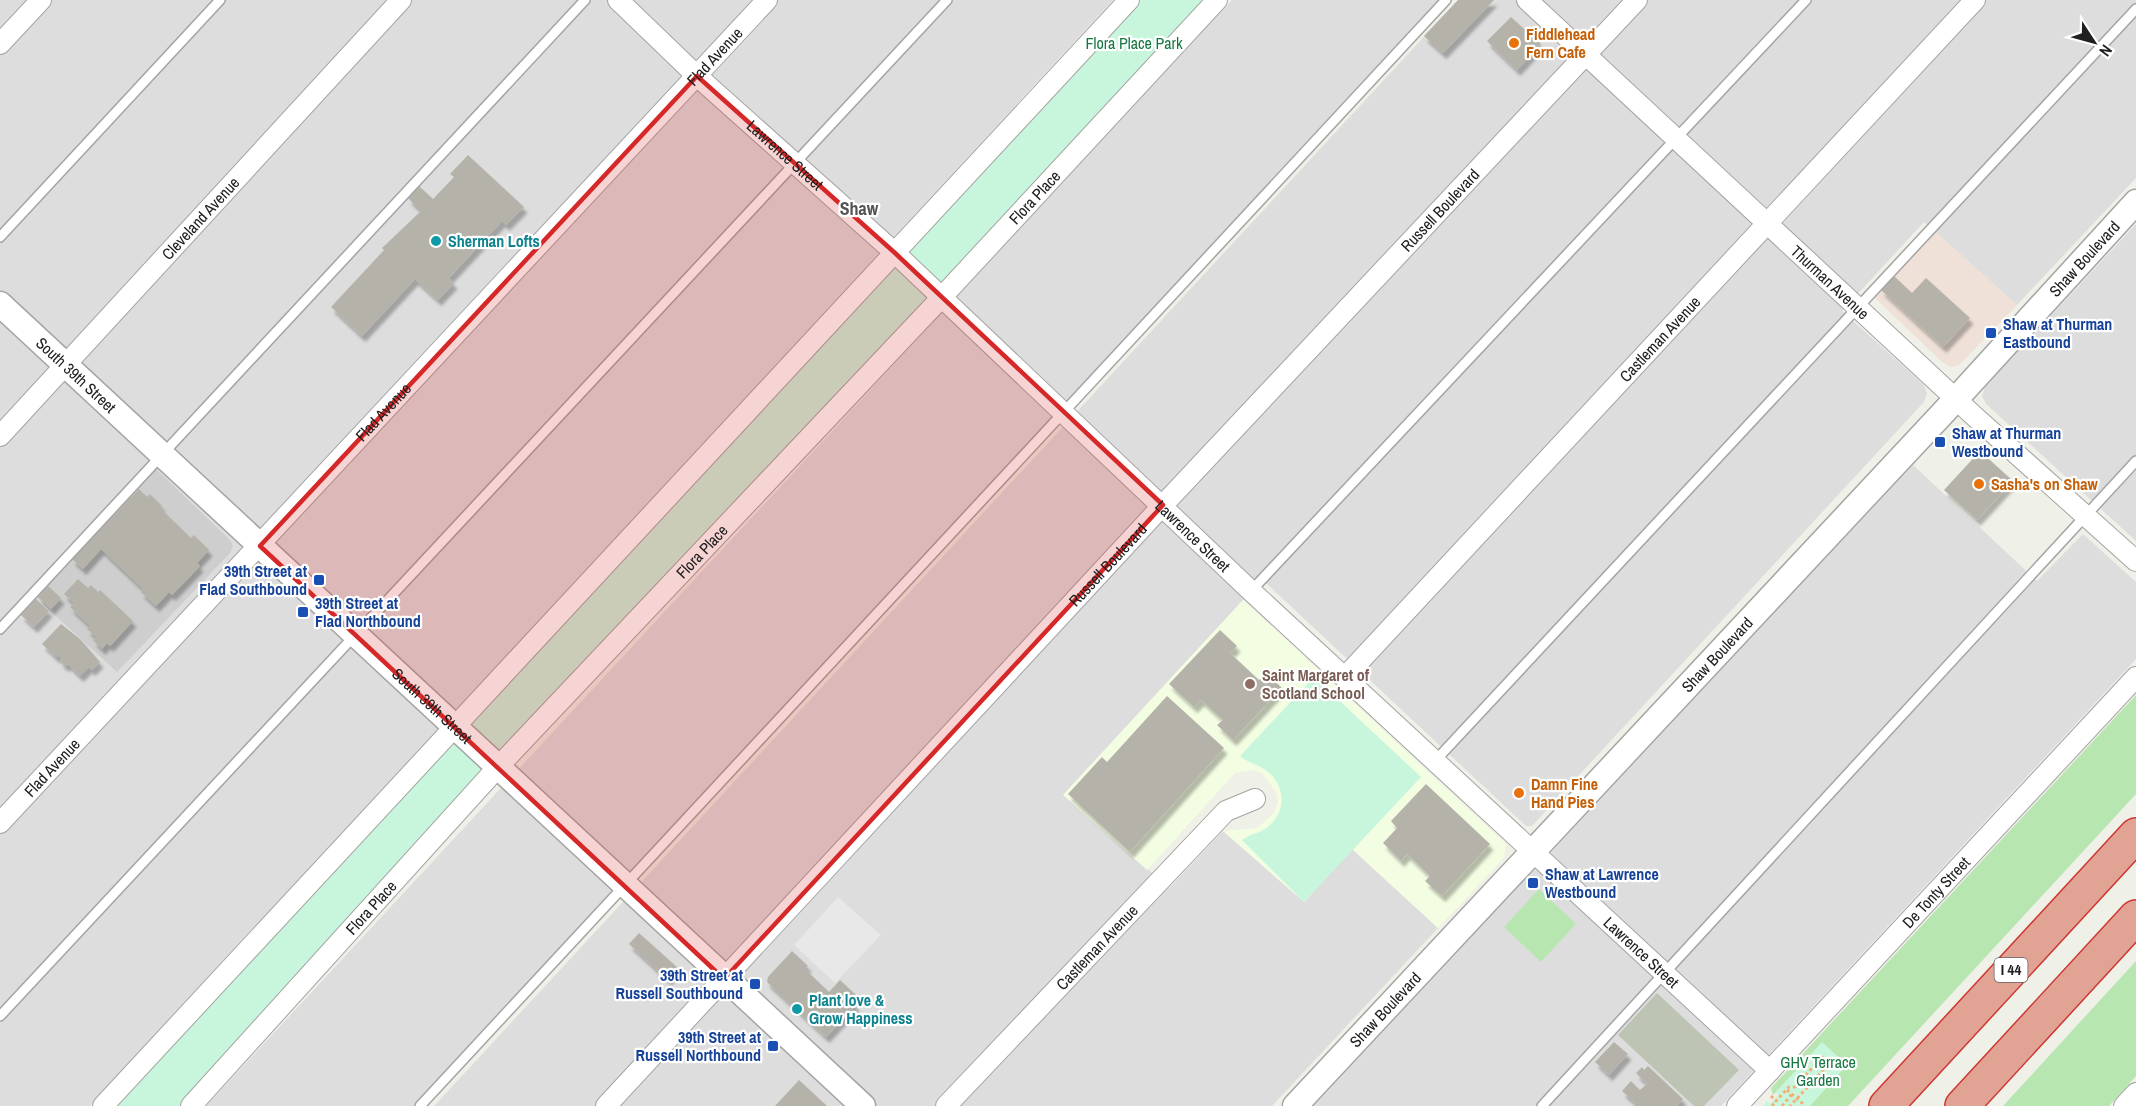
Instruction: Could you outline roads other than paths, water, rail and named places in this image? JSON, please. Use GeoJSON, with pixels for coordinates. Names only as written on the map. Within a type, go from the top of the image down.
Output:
{"type":"FeatureCollection","features":[{"type":"Feature","properties":{"kind":"highway","name":"I 44"},"geometry":{"type":"LineString","coordinates":[[1886,1106],[2136,835]]}},
{"type":"Feature","properties":{"kind":"highway"},"geometry":{"type":"LineString","coordinates":[[1962,1106],[2136,917]]}},
{"type":"Feature","properties":{"kind":"street"},"geometry":{"type":"LineString","coordinates":[[0,44],[41,0]]}},
{"type":"Feature","properties":{"kind":"street","name":"Cleveland Avenue"},"geometry":{"type":"LineString","coordinates":[[0,436],[401,0]]}},
{"type":"Feature","properties":{"kind":"street","name":"Lawrence Street"},"geometry":{"type":"LineString","coordinates":[[618,0],[697,76],[796,162],[895,253],[1251,591],[1770,1071]]}},
{"type":"Feature","properties":{"kind":"street","name":"Flad Avenue"},"geometry":{"type":"LineString","coordinates":[[0,822],[260,546],[767,0]]}},
{"type":"Feature","properties":{"kind":"street"},"geometry":{"type":"LineString","coordinates":[[103,1106],[1129,0]]}},
{"type":"Feature","properties":{"kind":"street","name":"Flora Place"},"geometry":{"type":"LineString","coordinates":[[191,1106],[497,768],[941,298],[1217,0]]}},
{"type":"Feature","properties":{"kind":"street","name":"Thurman Avenue"},"geometry":{"type":"LineString","coordinates":[[1527,0],[1956,399],[2136,561]]}},
{"type":"Feature","properties":{"kind":"street","name":"Russell Boulevard"},"geometry":{"type":"LineString","coordinates":[[606,1106],[1163,505],[1637,0]]}},
{"type":"Feature","properties":{"kind":"street","name":"Castleman Avenue"},"geometry":{"type":"LineString","coordinates":[[1345,676],[1975,0]]}},
{"type":"Feature","properties":{"kind":"street","name":"Shaw Boulevard"},"geometry":{"type":"LineString","coordinates":[[1295,1106],[1956,399],[2136,202]]}},
{"type":"Feature","properties":{"kind":"street","name":"South 39th Street"},"geometry":{"type":"LineString","coordinates":[[0,304],[724,980],[863,1106]]}},
{"type":"Feature","properties":{"kind":"street","name":"De Tonty Street"},"geometry":{"type":"LineString","coordinates":[[1737,1106],[2136,677]]}},
{"type":"Feature","properties":{"kind":"street","name":"Castleman Avenue"},"geometry":{"type":"LineString","coordinates":[[946,1106],[1226,811],[1255,799]]}},
{"type":"Feature","properties":{"kind":"street"},"geometry":{"type":"LineString","coordinates":[[2124,1106],[2136,1093]]}},
{"type":"Feature","properties":{"kind":"lane"},"geometry":{"type":"LineString","coordinates":[[0,237],[220,0]]}},
{"type":"Feature","properties":{"kind":"lane"},"geometry":{"type":"LineString","coordinates":[[0,628],[585,0]]}},
{"type":"Feature","properties":{"kind":"lane"},"geometry":{"type":"LineString","coordinates":[[0,1016],[946,0]]}},
{"type":"Feature","properties":{"kind":"lane"},"geometry":{"type":"LineString","coordinates":[[420,1106],[1064,415],[1446,0]]}},
{"type":"Feature","properties":{"kind":"lane"},"geometry":{"type":"LineString","coordinates":[[1251,591],[1677,140],[1806,0]]}},
{"type":"Feature","properties":{"kind":"lane"},"geometry":{"type":"LineString","coordinates":[[1435,761],[2136,9]]}},
{"type":"Feature","properties":{"kind":"lane"},"geometry":{"type":"LineString","coordinates":[[1542,1106],[2136,461]]}},
{"type":"Feature","properties":{"kind":"place","name":"Fiddlehead Fern Cafe"},"geometry":{"type":"Point","coordinates":[1514,43]}},
{"type":"Feature","properties":{"kind":"place","name":"Sherman Lofts"},"geometry":{"type":"Point","coordinates":[436,241]}},
{"type":"Feature","properties":{"kind":"place","name":"Shaw at Thurman Eastbound"},"geometry":{"type":"Point","coordinates":[1991,333]}},
{"type":"Feature","properties":{"kind":"place","name":"Shaw at Thurman Westbound"},"geometry":{"type":"Point","coordinates":[1940,442]}},
{"type":"Feature","properties":{"kind":"place","name":"Sasha's on Shaw"},"geometry":{"type":"Point","coordinates":[1979,484]}},
{"type":"Feature","properties":{"kind":"place","name":"39th Street at Flad Southbound"},"geometry":{"type":"Point","coordinates":[319,580]}},
{"type":"Feature","properties":{"kind":"place","name":"39th Street at Flad Northbound"},"geometry":{"type":"Point","coordinates":[303,612]}},
{"type":"Feature","properties":{"kind":"place","name":"Saint Margaret of Scotland School"},"geometry":{"type":"Point","coordinates":[1250,684]}},
{"type":"Feature","properties":{"kind":"place","name":"Damn Fine Hand Pies"},"geometry":{"type":"Point","coordinates":[1519,793]}},
{"type":"Feature","properties":{"kind":"place","name":"Shaw at Lawrence Westbound"},"geometry":{"type":"Point","coordinates":[1533,883]}},
{"type":"Feature","properties":{"kind":"place","name":"39th Street at Russell Southbound"},"geometry":{"type":"Point","coordinates":[755,984]}},
{"type":"Feature","properties":{"kind":"place","name":"Plant love & Grow Happiness"},"geometry":{"type":"Point","coordinates":[797,1009]}},
{"type":"Feature","properties":{"kind":"place","name":"39th Street at Russell Northbound"},"geometry":{"type":"Point","coordinates":[773,1046]}},
{"type":"Feature","properties":{"kind":"district","name":"Shaw"},"geometry":{"type":"Point","coordinates":[859,209]}},
{"type":"Feature","properties":{"kind":"park label","name":"Flora Place Park"},"geometry":{"type":"Point","coordinates":[1134,43]}},
{"type":"Feature","properties":{"kind":"park label","name":"GHV Terrace Garden"},"geometry":{"type":"Point","coordinates":[1818,1071]}}]}
